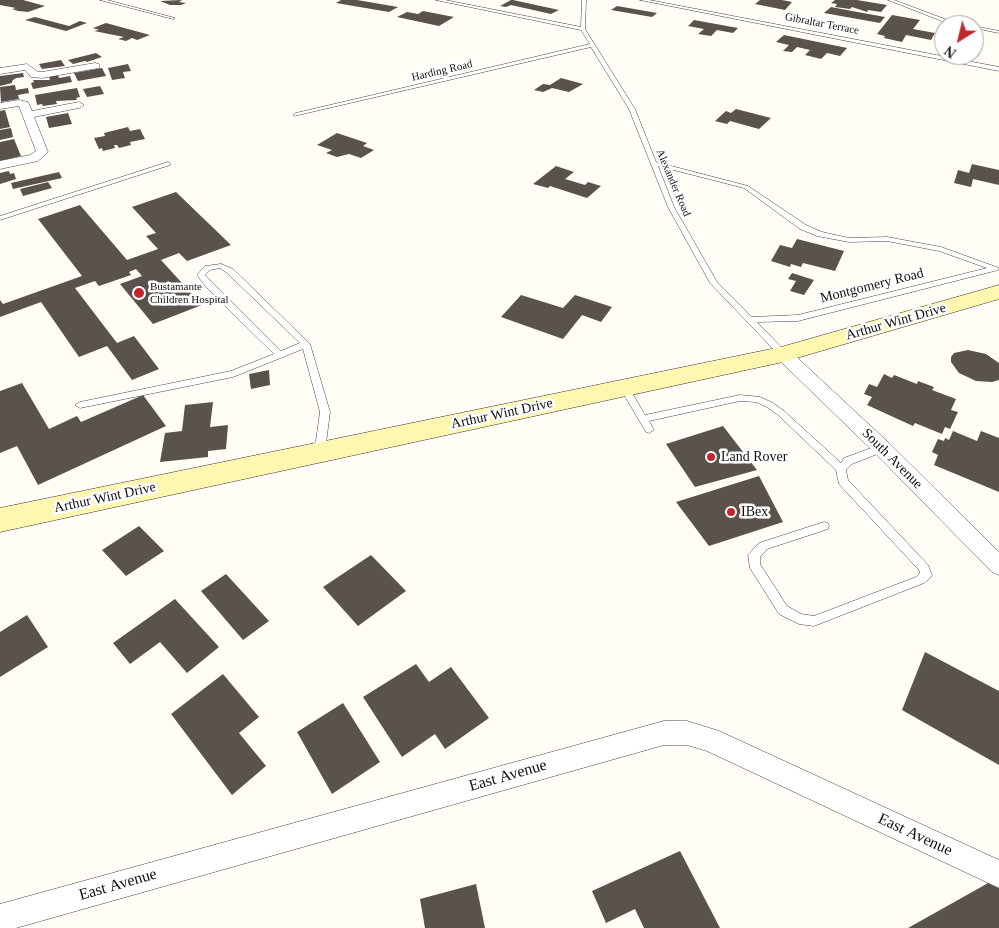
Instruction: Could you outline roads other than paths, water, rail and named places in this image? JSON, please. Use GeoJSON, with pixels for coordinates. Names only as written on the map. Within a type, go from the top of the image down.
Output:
{"type":"FeatureCollection","features":[{"type":"Feature","properties":{"kind":"main road","name":"Arthur Wint Drive"},"geometry":{"type":"LineString","coordinates":[[0,520],[783,354],[999,292]]}},
{"type":"Feature","properties":{"kind":"street"},"geometry":{"type":"LineString","coordinates":[[0,71],[27,67],[36,75],[42,75],[95,66]]}},
{"type":"Feature","properties":{"kind":"street"},"geometry":{"type":"LineString","coordinates":[[0,106],[23,104],[29,115],[42,154],[34,158],[0,165]]}},
{"type":"Feature","properties":{"kind":"street"},"geometry":{"type":"LineString","coordinates":[[29,115],[79,105]]}},
{"type":"Feature","properties":{"kind":"street","name":"South Avenue"},"geometry":{"type":"LineString","coordinates":[[783,354],[882,448],[999,566]]}},
{"type":"Feature","properties":{"kind":"street","name":"East Avenue"},"geometry":{"type":"LineString","coordinates":[[0,918],[664,733],[687,733],[710,740],[999,874]]}},
{"type":"Feature","properties":{"kind":"lane"},"geometry":{"type":"LineString","coordinates":[[102,0],[173,18]]}},
{"type":"Feature","properties":{"kind":"lane"},"geometry":{"type":"LineString","coordinates":[[438,0],[583,29],[584,0]]}},
{"type":"Feature","properties":{"kind":"lane","name":"Gibraltar Terrace"},"geometry":{"type":"LineString","coordinates":[[642,0],[999,69]]}},
{"type":"Feature","properties":{"kind":"lane"},"geometry":{"type":"LineString","coordinates":[[890,0],[934,16]]}},
{"type":"Feature","properties":{"kind":"lane","name":"Alexander Road"},"geometry":{"type":"LineString","coordinates":[[583,29],[632,109],[671,208],[714,283],[783,354]]}},
{"type":"Feature","properties":{"kind":"lane"},"geometry":{"type":"LineString","coordinates":[[984,29],[999,32]]}},
{"type":"Feature","properties":{"kind":"lane","name":"Harding Road"},"geometry":{"type":"LineString","coordinates":[[296,115],[593,45]]}},
{"type":"Feature","properties":{"kind":"lane"},"geometry":{"type":"LineString","coordinates":[[653,163],[746,187],[802,227],[820,234],[849,240],[887,239],[941,249],[997,267]]}},
{"type":"Feature","properties":{"kind":"lane"},"geometry":{"type":"LineString","coordinates":[[0,218],[168,164]]}},
{"type":"Feature","properties":{"kind":"lane"},"geometry":{"type":"LineString","coordinates":[[280,355],[208,285],[201,275],[208,268],[221,266],[230,271],[306,344],[325,412],[321,443],[299,458]]}},
{"type":"Feature","properties":{"kind":"lane","name":"Montgomery Road"},"geometry":{"type":"LineString","coordinates":[[750,320],[798,318],[997,267]]}},
{"type":"Feature","properties":{"kind":"lane"},"geometry":{"type":"LineString","coordinates":[[80,405],[233,374],[306,344]]}},
{"type":"Feature","properties":{"kind":"lane"},"geometry":{"type":"LineString","coordinates":[[625,388],[649,430]]}},
{"type":"Feature","properties":{"kind":"lane"},"geometry":{"type":"LineString","coordinates":[[642,419],[740,398],[757,399],[770,405],[841,469],[843,481],[924,568],[926,575],[920,580],[814,620],[799,619],[782,610],[754,566],[754,555],[763,546],[824,526]]}},
{"type":"Feature","properties":{"kind":"lane"},"geometry":{"type":"LineString","coordinates":[[841,469],[848,461],[882,448]]}},
{"type":"Feature","properties":{"kind":"place","name":"Bustamante Children Hospital"},"geometry":{"type":"Point","coordinates":[139,293]}},
{"type":"Feature","properties":{"kind":"place","name":"Land Rover"},"geometry":{"type":"Point","coordinates":[711,457]}},
{"type":"Feature","properties":{"kind":"place","name":"IBex"},"geometry":{"type":"Point","coordinates":[731,512]}}]}
